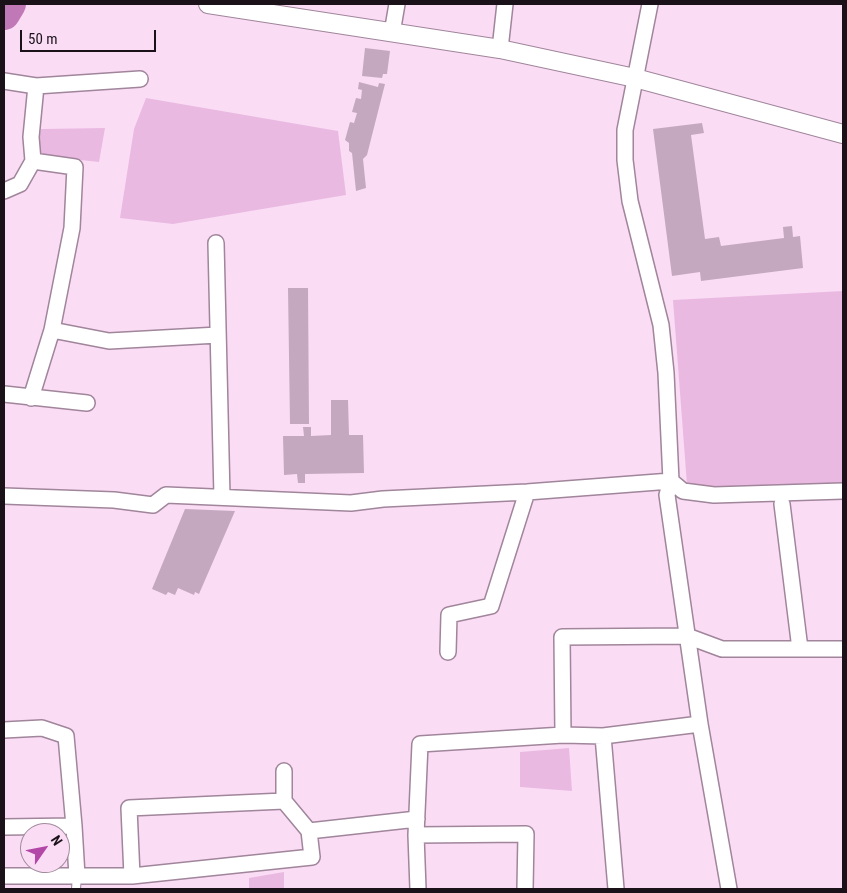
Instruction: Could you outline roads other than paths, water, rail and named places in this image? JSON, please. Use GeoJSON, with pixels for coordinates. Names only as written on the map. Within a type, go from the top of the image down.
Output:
{"type":"FeatureCollection","features":[{"type":"Feature","properties":{"kind":"street"},"geometry":{"type":"LineString","coordinates":[[208,4],[500,49],[635,78],[843,134]]}},
{"type":"Feature","properties":{"kind":"street"},"geometry":{"type":"LineString","coordinates":[[392,32],[397,4]]}},
{"type":"Feature","properties":{"kind":"street"},"geometry":{"type":"LineString","coordinates":[[500,49],[505,4]]}},
{"type":"Feature","properties":{"kind":"street"},"geometry":{"type":"LineString","coordinates":[[650,4],[625,130],[625,160],[630,202],[661,325],[666,373],[671,481],[667,495],[700,724],[729,889]]}},
{"type":"Feature","properties":{"kind":"street"},"geometry":{"type":"LineString","coordinates":[[4,81],[36,86],[140,79]]}},
{"type":"Feature","properties":{"kind":"street"},"geometry":{"type":"LineString","coordinates":[[4,190],[20,184],[33,161],[31,137],[36,86]]}},
{"type":"Feature","properties":{"kind":"street"},"geometry":{"type":"LineString","coordinates":[[31,398],[52,330],[72,228],[75,167],[33,161]]}},
{"type":"Feature","properties":{"kind":"street"},"geometry":{"type":"LineString","coordinates":[[216,243],[222,497]]}},
{"type":"Feature","properties":{"kind":"street"},"geometry":{"type":"LineString","coordinates":[[52,330],[109,341],[218,335]]}},
{"type":"Feature","properties":{"kind":"street"},"geometry":{"type":"LineString","coordinates":[[4,394],[87,403]]}},
{"type":"Feature","properties":{"kind":"street"},"geometry":{"type":"LineString","coordinates":[[4,496],[114,500],[153,505],[166,495],[351,503],[383,499],[527,492],[671,481],[684,491],[714,495],[843,491]]}},
{"type":"Feature","properties":{"kind":"street"},"geometry":{"type":"LineString","coordinates":[[448,652],[449,615],[491,606],[527,492]]}},
{"type":"Feature","properties":{"kind":"street"},"geometry":{"type":"LineString","coordinates":[[782,504],[800,649]]}},
{"type":"Feature","properties":{"kind":"street"},"geometry":{"type":"LineString","coordinates":[[563,735],[562,638],[687,636],[722,649],[843,649]]}},
{"type":"Feature","properties":{"kind":"street"},"geometry":{"type":"LineString","coordinates":[[418,889],[416,835],[420,744],[563,735],[603,736],[700,724]]}},
{"type":"Feature","properties":{"kind":"street"},"geometry":{"type":"LineString","coordinates":[[4,730],[42,728],[66,736],[74,826],[76,883]]}},
{"type":"Feature","properties":{"kind":"street"},"geometry":{"type":"LineString","coordinates":[[603,736],[616,889]]}},
{"type":"Feature","properties":{"kind":"street"},"geometry":{"type":"LineString","coordinates":[[4,876],[76,883],[312,857],[309,831],[284,800],[284,771]]}},
{"type":"Feature","properties":{"kind":"street"},"geometry":{"type":"LineString","coordinates":[[132,876],[129,808],[284,800]]}},
{"type":"Feature","properties":{"kind":"street"},"geometry":{"type":"LineString","coordinates":[[309,831],[417,819]]}},
{"type":"Feature","properties":{"kind":"street"},"geometry":{"type":"LineString","coordinates":[[4,827],[74,826]]}},
{"type":"Feature","properties":{"kind":"street"},"geometry":{"type":"LineString","coordinates":[[416,835],[526,834],[525,889]]}},
{"type":"Feature","properties":{"kind":"waterway"},"geometry":{"type":"LineString","coordinates":[[4,14],[10,4]]}}]}
